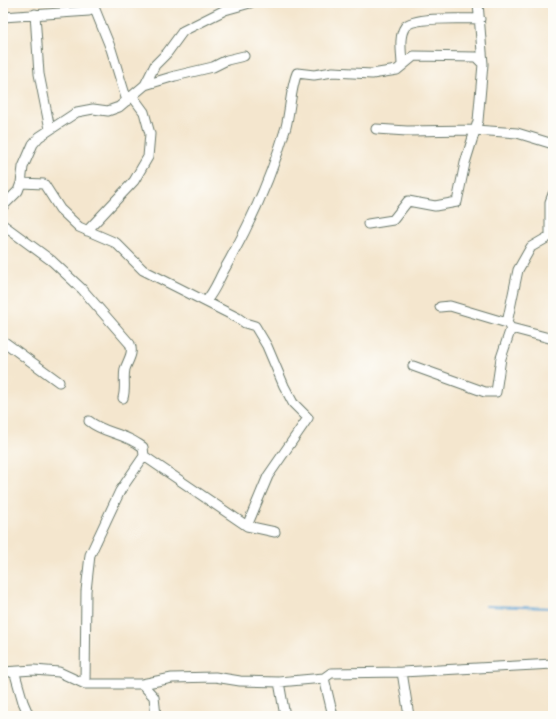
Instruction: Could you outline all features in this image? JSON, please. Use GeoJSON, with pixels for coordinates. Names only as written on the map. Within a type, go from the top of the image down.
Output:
{"type":"FeatureCollection","features":[{"type":"Feature","properties":{"kind":"street"},"geometry":{"type":"LineString","coordinates":[[145,86],[155,64],[167,53],[183,32],[225,10],[250,3]]}},
{"type":"Feature","properties":{"kind":"street"},"geometry":{"type":"LineString","coordinates":[[368,224],[393,220],[408,201],[435,206],[457,202],[465,163],[478,121],[483,64],[478,3]]}},
{"type":"Feature","properties":{"kind":"street"},"geometry":{"type":"LineString","coordinates":[[3,16],[81,12],[89,10],[94,5],[130,99],[144,112],[150,134],[148,157],[134,181],[87,231]]}},
{"type":"Feature","properties":{"kind":"street"},"geometry":{"type":"LineString","coordinates":[[35,14],[39,74],[50,129]]}},
{"type":"Feature","properties":{"kind":"street"},"geometry":{"type":"LineString","coordinates":[[402,66],[401,39],[405,28],[410,22],[422,20],[480,19]]}},
{"type":"Feature","properties":{"kind":"street"},"geometry":{"type":"LineString","coordinates":[[206,301],[214,291],[258,207],[272,172],[285,128],[293,91],[293,81],[297,73],[314,76],[333,72],[372,74],[397,70],[414,56],[430,55],[476,56],[483,64]]}},
{"type":"Feature","properties":{"kind":"street"},"geometry":{"type":"LineString","coordinates":[[3,206],[13,197],[21,183],[23,167],[33,144],[39,137],[50,129],[77,112],[93,109],[112,111],[130,99],[145,86],[175,76],[213,67],[219,63],[244,56]]}},
{"type":"Feature","properties":{"kind":"street"},"geometry":{"type":"LineString","coordinates":[[376,129],[407,131],[475,130],[517,132],[553,144]]}},
{"type":"Feature","properties":{"kind":"street"},"geometry":{"type":"LineString","coordinates":[[21,183],[44,184],[60,209],[71,220],[87,231],[110,238],[143,270],[206,301],[245,323],[256,326],[293,403],[308,418],[268,476],[247,526]]}},
{"type":"Feature","properties":{"kind":"street"},"geometry":{"type":"LineString","coordinates":[[413,366],[484,392],[496,392],[518,270],[531,247],[550,236],[550,202],[553,194]]}},
{"type":"Feature","properties":{"kind":"street"},"geometry":{"type":"LineString","coordinates":[[3,226],[57,265],[88,295],[130,344],[131,352],[125,369],[126,390],[123,398]]}},
{"type":"Feature","properties":{"kind":"street"},"geometry":{"type":"LineString","coordinates":[[440,307],[450,306],[553,339]]}},
{"type":"Feature","properties":{"kind":"street"},"geometry":{"type":"LineString","coordinates":[[3,341],[59,382]]}},
{"type":"Feature","properties":{"kind":"street"},"geometry":{"type":"LineString","coordinates":[[85,684],[86,591],[90,555],[120,491],[144,456],[143,447],[130,439],[94,426],[89,421]]}},
{"type":"Feature","properties":{"kind":"street"},"geometry":{"type":"LineString","coordinates":[[144,456],[247,526],[275,532]]}},
{"type":"Feature","properties":{"kind":"street"},"geometry":{"type":"LineString","coordinates":[[7,672],[34,670],[59,672],[85,684],[142,684],[186,678],[215,677],[240,681],[279,682],[324,678],[331,673],[402,672],[553,664]]}},
{"type":"Feature","properties":{"kind":"street"},"geometry":{"type":"LineString","coordinates":[[7,672],[15,674],[23,702],[29,716]]}},
{"type":"Feature","properties":{"kind":"street"},"geometry":{"type":"LineString","coordinates":[[402,672],[409,716]]}},
{"type":"Feature","properties":{"kind":"street"},"geometry":{"type":"LineString","coordinates":[[324,678],[333,716]]}},
{"type":"Feature","properties":{"kind":"street"},"geometry":{"type":"LineString","coordinates":[[279,682],[285,716]]}},
{"type":"Feature","properties":{"kind":"street"},"geometry":{"type":"LineString","coordinates":[[142,684],[154,697],[156,716]]}},
{"type":"Feature","properties":{"kind":"waterway"},"geometry":{"type":"LineString","coordinates":[[486,606],[553,608]]}}]}
